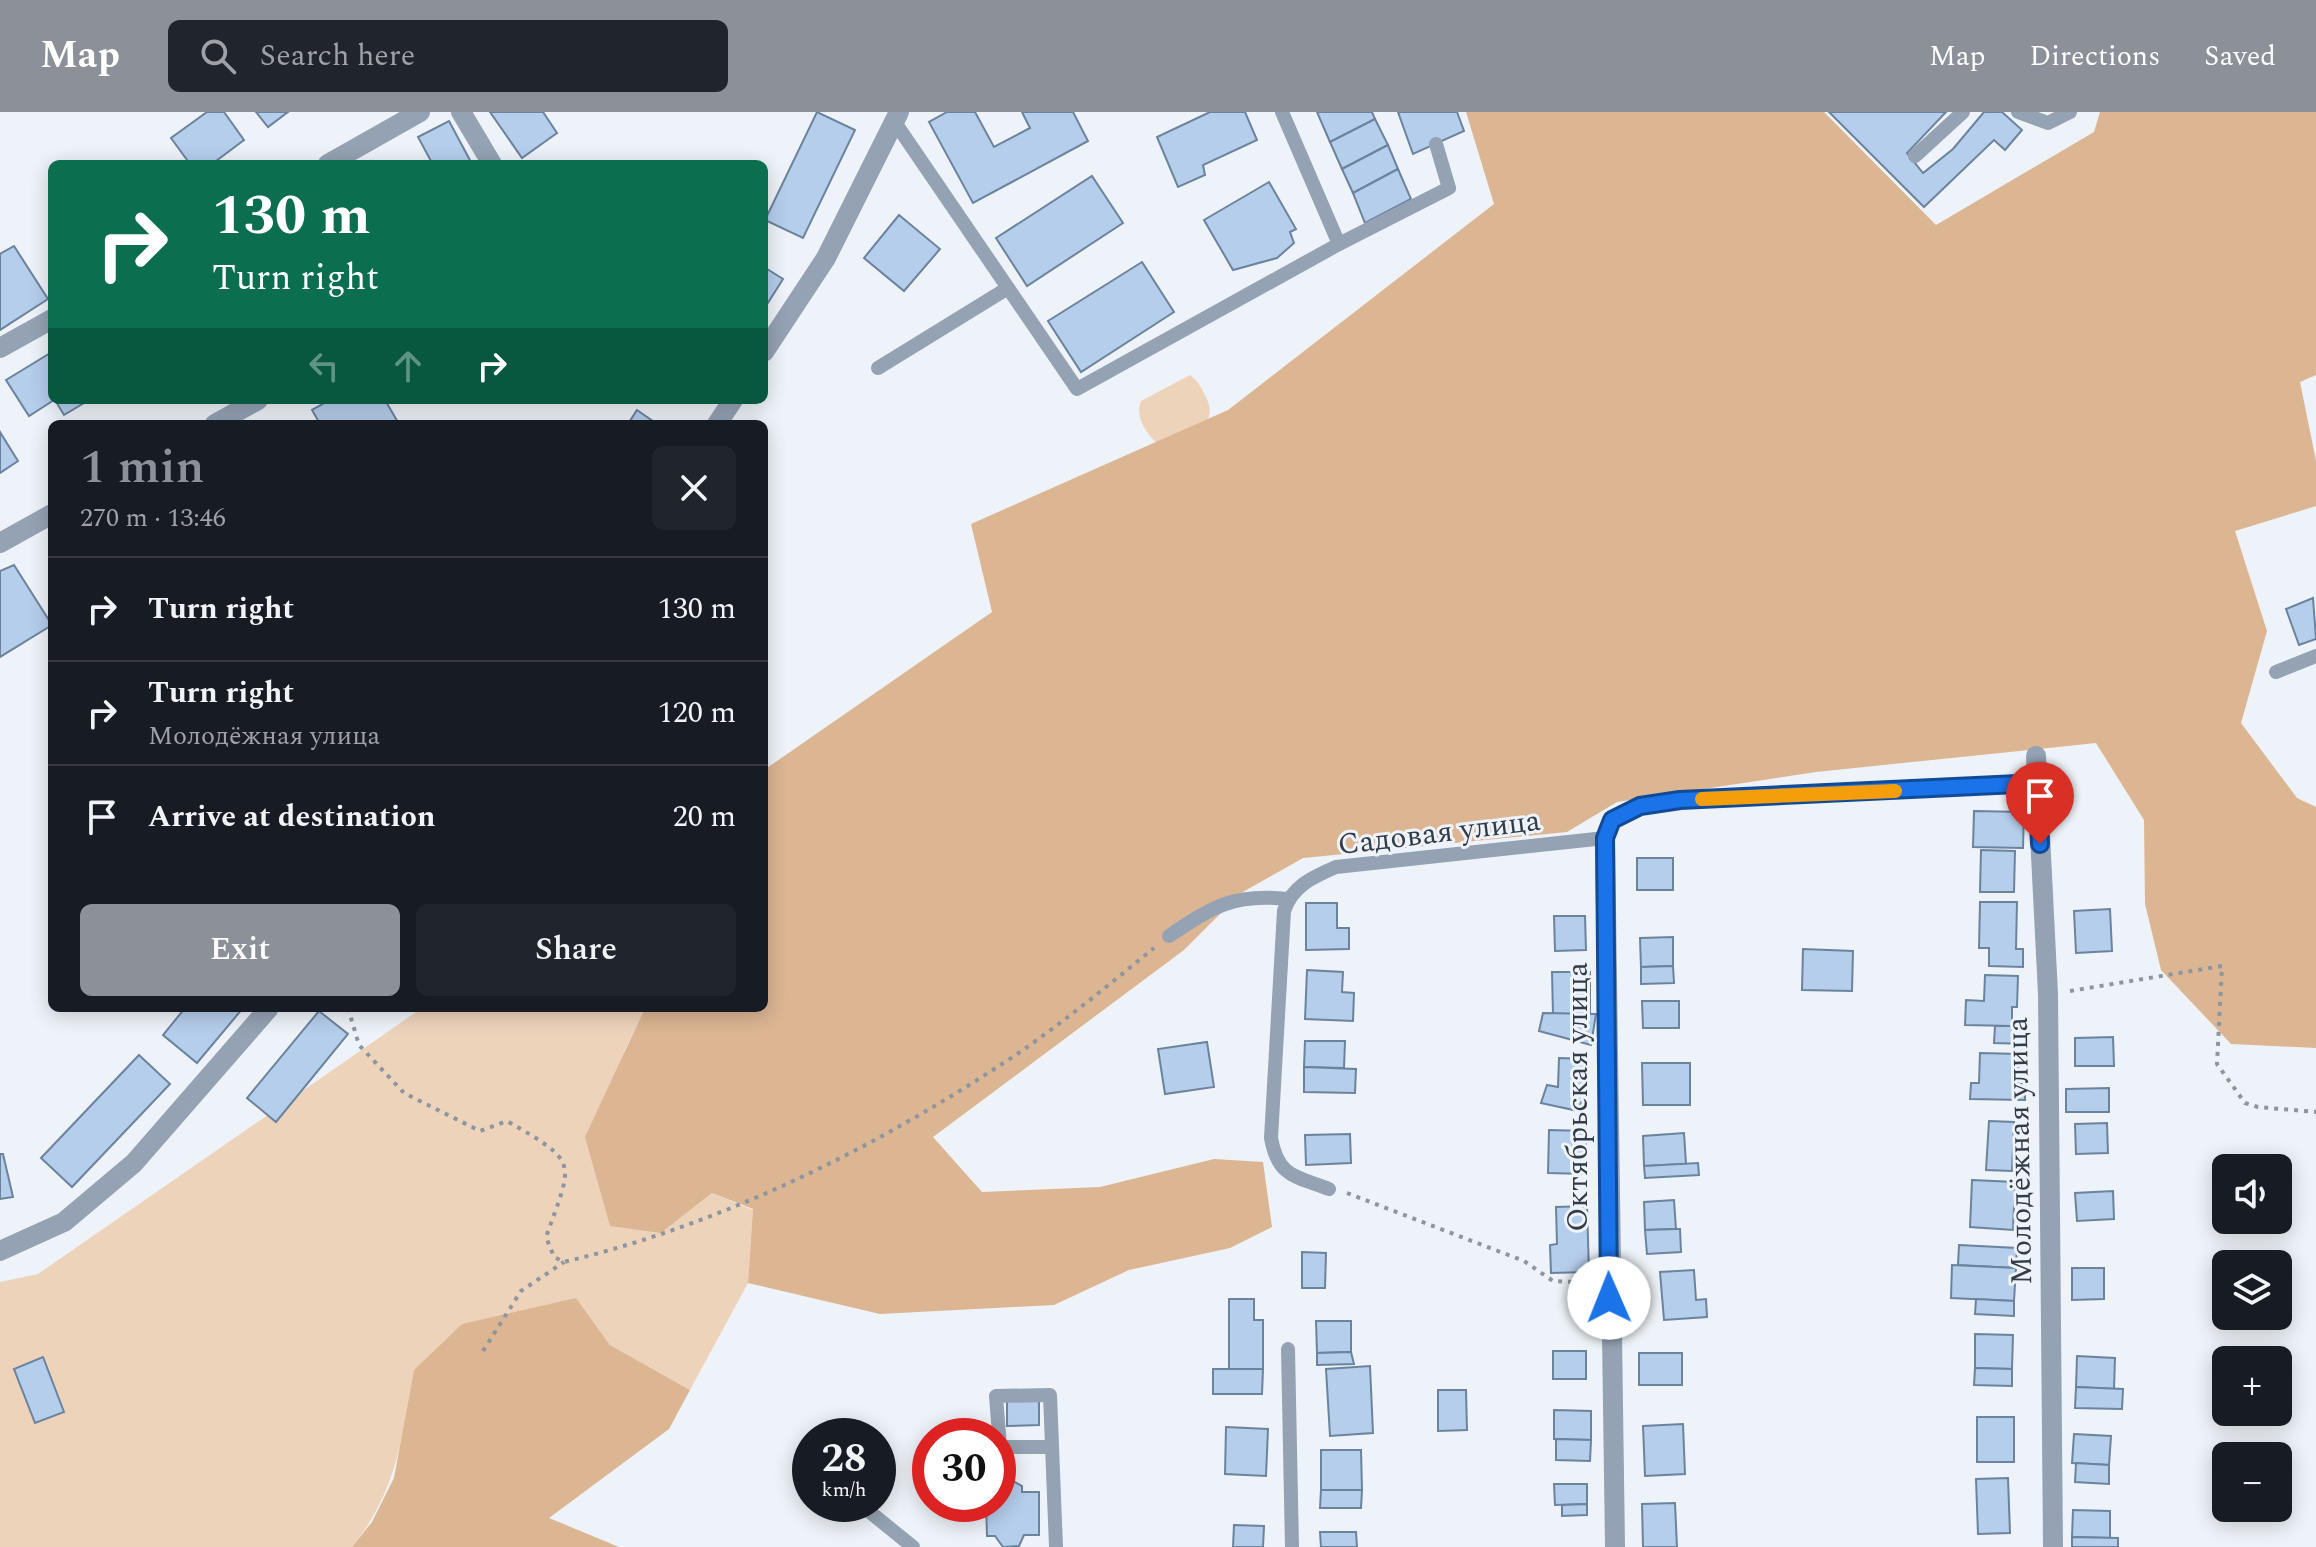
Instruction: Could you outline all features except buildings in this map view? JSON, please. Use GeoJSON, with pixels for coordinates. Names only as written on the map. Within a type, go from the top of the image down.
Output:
{"type":"FeatureCollection","features":[{"type":"Feature","properties":{"kind":"street"},"geometry":{"type":"LineString","coordinates":[[335,160],[420,112]]}},
{"type":"Feature","properties":{"kind":"street"},"geometry":{"type":"LineString","coordinates":[[461,112],[490,160]]}},
{"type":"Feature","properties":{"kind":"street"},"geometry":{"type":"LineString","coordinates":[[768,346],[826,258],[897,117]]}},
{"type":"Feature","properties":{"kind":"street"},"geometry":{"type":"LineString","coordinates":[[0,348],[48,321]]}},
{"type":"Feature","properties":{"kind":"street"},"geometry":{"type":"LineString","coordinates":[[222,420],[251,404]]}},
{"type":"Feature","properties":{"kind":"street"},"geometry":{"type":"LineString","coordinates":[[0,543],[48,516]]}},
{"type":"Feature","properties":{"kind":"street","name":"Молодёжная улица"},"geometry":{"type":"LineString","coordinates":[[2036,756],[2048,994],[2053,1547]]}},
{"type":"Feature","properties":{"kind":"street","name":"Октябрьская улица"},"geometry":{"type":"LineString","coordinates":[[1605,838],[1615,1547]]}},
{"type":"Feature","properties":{"kind":"street"},"geometry":{"type":"LineString","coordinates":[[0,1251],[64,1222],[134,1163],[266,1012]]}},
{"type":"Feature","properties":{"kind":"lane"},"geometry":{"type":"LineString","coordinates":[[1282,112],[1339,244]]}},
{"type":"Feature","properties":{"kind":"lane"},"geometry":{"type":"LineString","coordinates":[[1915,156],[1963,112]]}},
{"type":"Feature","properties":{"kind":"lane"},"geometry":{"type":"LineString","coordinates":[[2018,112],[2048,123],[2070,112]]}},
{"type":"Feature","properties":{"kind":"lane"},"geometry":{"type":"LineString","coordinates":[[897,117],[1077,389],[1339,244],[1449,188],[1436,144]]}},
{"type":"Feature","properties":{"kind":"lane"},"geometry":{"type":"LineString","coordinates":[[878,368],[1008,288]]}},
{"type":"Feature","properties":{"kind":"lane"},"geometry":{"type":"LineString","coordinates":[[2276,672],[2316,656]]}},
{"type":"Feature","properties":{"kind":"lane"},"geometry":{"type":"LineString","coordinates":[[1605,838],[1612,820],[1640,806],[1680,800],[2037,783]]}},
{"type":"Feature","properties":{"kind":"lane","name":"Садовая улица"},"geometry":{"type":"LineString","coordinates":[[1287,899],[1307,879],[1336,867],[1605,838]]}},
{"type":"Feature","properties":{"kind":"lane"},"geometry":{"type":"LineString","coordinates":[[1169,936],[1210,909],[1255,895],[1287,899],[1271,1138],[1275,1158],[1285,1173],[1329,1189]]}},
{"type":"Feature","properties":{"kind":"lane"},"geometry":{"type":"LineString","coordinates":[[1288,1349],[1292,1547]]}},
{"type":"Feature","properties":{"kind":"lane"},"geometry":{"type":"LineString","coordinates":[[1052,1447],[1000,1447],[996,1396],[1050,1395],[1056,1547]]}},
{"type":"Feature","properties":{"kind":"lane"},"geometry":{"type":"LineString","coordinates":[[882,1522],[913,1547]]}},
{"type":"Feature","properties":{"kind":"path"},"geometry":{"type":"LineString","coordinates":[[483,1351],[521,1291],[564,1262],[623,1248],[764,1194],[896,1128],[1006,1062],[1169,936]]}},
{"type":"Feature","properties":{"kind":"path"},"geometry":{"type":"LineString","coordinates":[[2048,994],[2222,966],[2217,1064],[2245,1103],[2316,1112]]}},
{"type":"Feature","properties":{"kind":"path"},"geometry":{"type":"LineString","coordinates":[[349,1012],[359,1045],[404,1093],[480,1131],[507,1121],[546,1143],[564,1161],[568,1175],[546,1237],[554,1257],[564,1262]]}},
{"type":"Feature","properties":{"kind":"path"},"geometry":{"type":"LineString","coordinates":[[1329,1189],[1362,1196],[1509,1255],[1553,1281],[1609,1285]]}},
{"type":"Feature","properties":{"kind":"shaded area"},"geometry":{"type":"Polygon","coordinates":[[[1466,112],[1824,112],[1936,225],[2094,132],[2100,112],[2316,112],[2316,375],[2300,382],[2316,461],[2316,506],[2235,531],[2267,631],[2241,723],[2297,798],[2316,807],[2316,1048],[2231,1044],[2161,970],[2145,904],[2144,820],[2096,743],[1816,772],[1617,802],[1567,832],[1303,858],[1241,893],[1184,950],[933,1137],[982,1192],[1100,1187],[1214,1159],[1263,1162],[1272,1227],[1230,1248],[1129,1270],[1054,1305],[880,1314],[748,1283],[753,1209],[712,1193],[661,1233],[610,1226],[585,1137],[643,1012],[768,1012],[768,767],[992,612],[971,524],[1228,410],[1494,204],[1466,112]]]}},
{"type":"Feature","properties":{"kind":"shaded area"},"geometry":{"type":"Polygon","coordinates":[[[1190,375],[1205,395],[1209,416],[1206,423],[1191,434],[1161,446],[1144,426],[1139,414],[1141,401],[1190,375]]]}},
{"type":"Feature","properties":{"kind":"shaded area"},"geometry":{"type":"Polygon","coordinates":[[[416,1012],[643,1012],[624,1052],[661,1233],[712,1193],[753,1210],[748,1283],[690,1390],[610,1345],[576,1298],[414,1370],[401,1441],[388,1484],[367,1526],[352,1547],[0,1547],[0,1282],[38,1274],[416,1012]]]}},
{"type":"Feature","properties":{"kind":"shaded area"},"geometry":{"type":"Polygon","coordinates":[[[576,1298],[610,1345],[690,1390],[669,1429],[549,1518],[619,1547],[352,1547],[372,1522],[394,1478],[414,1370],[462,1324],[576,1298]]]}},
{"type":"Feature","properties":{"kind":"slow traffic"},"geometry":{"type":"LineString","coordinates":[[1702,799],[1895,791]]}},
{"type":"Feature","properties":{"kind":"route"},"geometry":{"type":"LineString","coordinates":[[1609,1298],[1605,838],[1612,820],[1640,806],[1680,800],[2037,783],[2040,844]]}}]}
